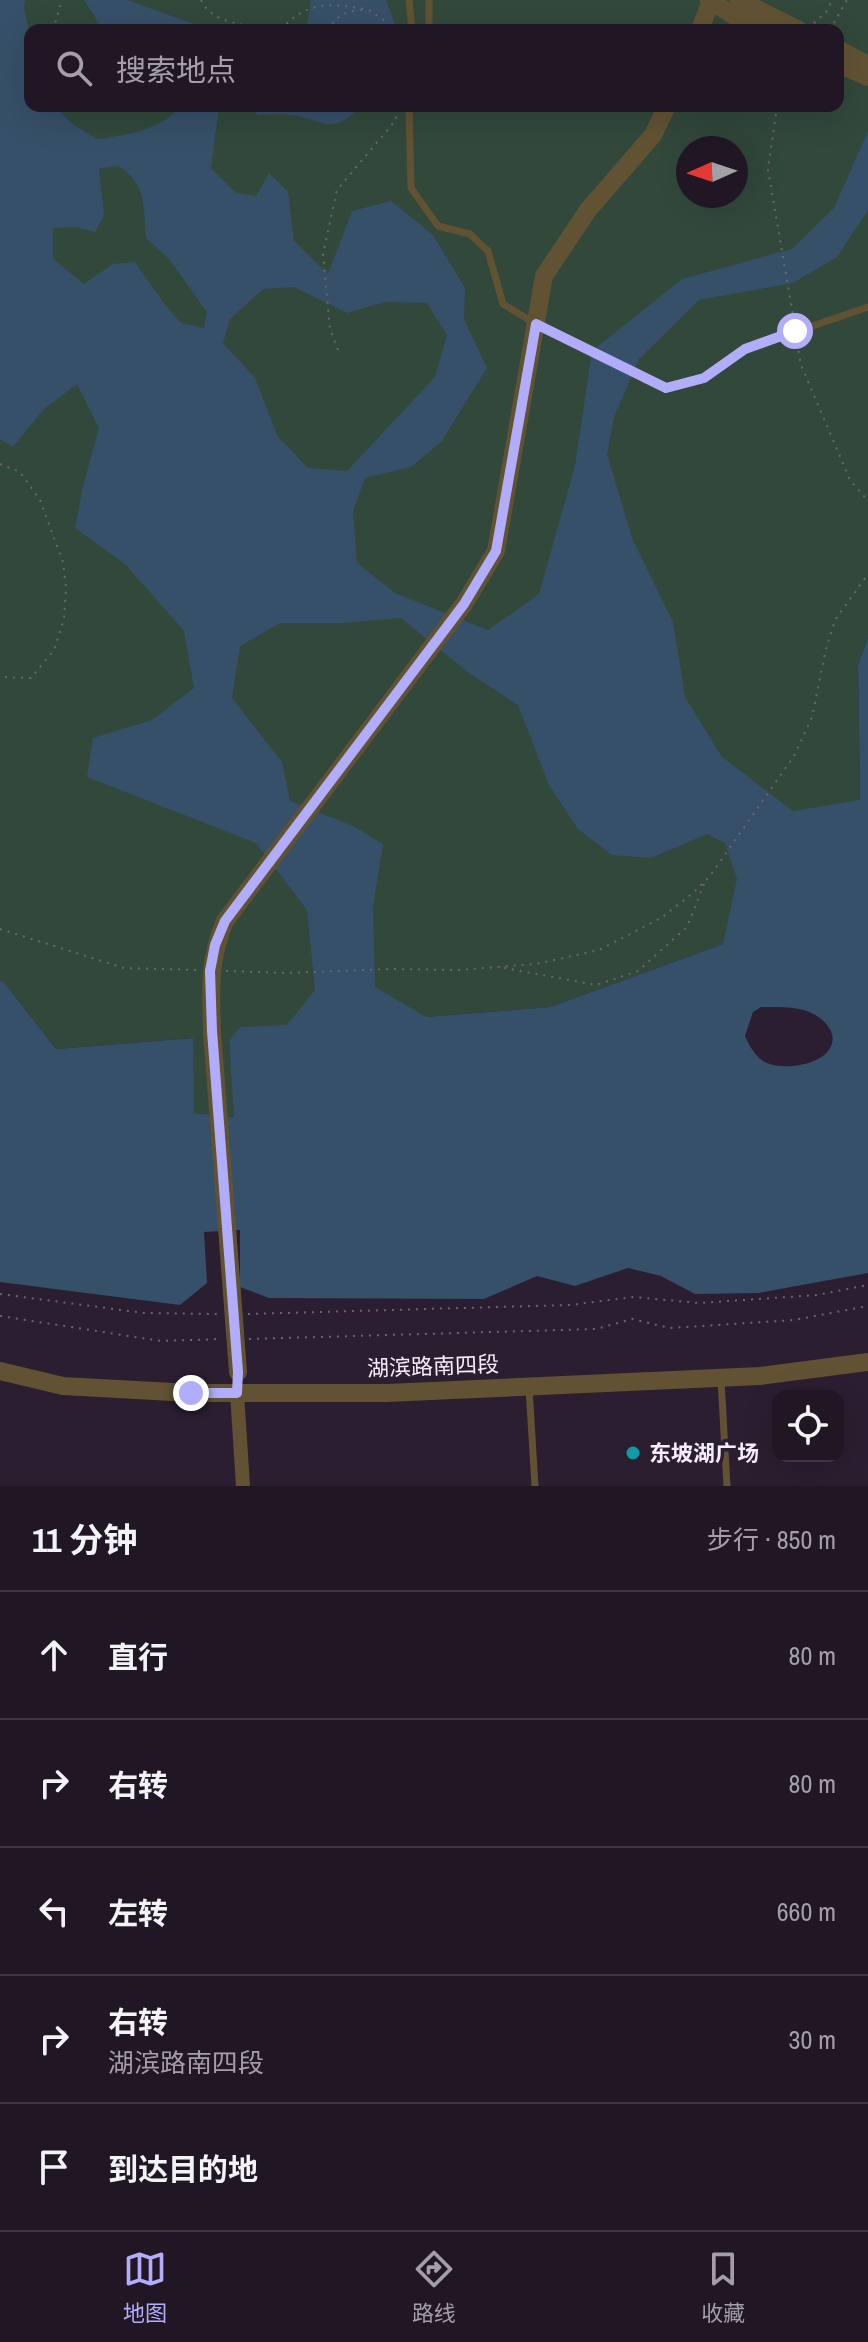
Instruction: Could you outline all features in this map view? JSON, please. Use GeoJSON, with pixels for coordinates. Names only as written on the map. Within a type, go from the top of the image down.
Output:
{"type":"FeatureCollection","features":[{"type":"Feature","properties":{"kind":"street"},"geometry":{"type":"LineString","coordinates":[[702,24],[711,0],[747,24]]}},
{"type":"Feature","properties":{"kind":"street"},"geometry":{"type":"LineString","coordinates":[[739,0],[787,24]]}},
{"type":"Feature","properties":{"kind":"street"},"geometry":{"type":"LineString","coordinates":[[844,52],[868,65]]}},
{"type":"Feature","properties":{"kind":"street"},"geometry":{"type":"LineString","coordinates":[[844,67],[868,77]]}},
{"type":"Feature","properties":{"kind":"street"},"geometry":{"type":"LineString","coordinates":[[243,1486],[238,1372],[212,1031],[210,971],[215,945],[225,921],[464,604],[496,551],[544,276],[588,210],[653,135],[664,112]]}},
{"type":"Feature","properties":{"kind":"street","name":"湖滨路南四段"},"geometry":{"type":"LineString","coordinates":[[0,1371],[63,1386],[191,1393],[387,1393],[760,1376],[868,1362]]}},
{"type":"Feature","properties":{"kind":"lane"},"geometry":{"type":"LineString","coordinates":[[409,0],[411,24]]}},
{"type":"Feature","properties":{"kind":"lane"},"geometry":{"type":"LineString","coordinates":[[429,0],[429,24]]}},
{"type":"Feature","properties":{"kind":"lane"},"geometry":{"type":"LineString","coordinates":[[410,112],[411,188],[438,226],[470,234],[488,251],[503,304],[536,324],[666,388],[704,378],[745,349],[868,307]]}},
{"type":"Feature","properties":{"kind":"lane"},"geometry":{"type":"LineString","coordinates":[[721,1378],[727,1486]]}},
{"type":"Feature","properties":{"kind":"lane"},"geometry":{"type":"LineString","coordinates":[[529,1386],[535,1486]]}},
{"type":"Feature","properties":{"kind":"path"},"geometry":{"type":"LineString","coordinates":[[55,24],[62,0]]}},
{"type":"Feature","properties":{"kind":"path"},"geometry":{"type":"LineString","coordinates":[[201,0],[205,9],[236,24]]}},
{"type":"Feature","properties":{"kind":"path"},"geometry":{"type":"LineString","coordinates":[[814,24],[827,11],[832,0]]}},
{"type":"Feature","properties":{"kind":"path"},"geometry":{"type":"LineString","coordinates":[[833,24],[847,0]]}},
{"type":"Feature","properties":{"kind":"path"},"geometry":{"type":"LineString","coordinates":[[286,24],[313,7],[337,4],[369,10],[387,24]]}},
{"type":"Feature","properties":{"kind":"path"},"geometry":{"type":"LineString","coordinates":[[331,24],[347,10],[369,10]]}},
{"type":"Feature","properties":{"kind":"path"},"geometry":{"type":"LineString","coordinates":[[338,350],[330,329],[323,254],[337,190],[395,121],[398,112]]}},
{"type":"Feature","properties":{"kind":"path"},"geometry":{"type":"LineString","coordinates":[[776,112],[768,170],[801,365],[850,480],[868,501]]}},
{"type":"Feature","properties":{"kind":"path"},"geometry":{"type":"LineString","coordinates":[[0,464],[20,472],[40,500],[63,562],[66,588],[64,619],[54,650],[31,678],[0,677]]}},
{"type":"Feature","properties":{"kind":"path"},"geometry":{"type":"LineString","coordinates":[[0,929],[124,968],[287,973],[458,970],[536,964],[599,950],[661,918],[693,893],[794,756],[812,717],[835,620],[868,574]]}},
{"type":"Feature","properties":{"kind":"path"},"geometry":{"type":"LineString","coordinates":[[499,967],[596,985],[638,971],[687,927],[705,880]]}},
{"type":"Feature","properties":{"kind":"path"},"geometry":{"type":"LineString","coordinates":[[246,1314],[569,1305],[634,1297],[699,1303],[817,1295],[868,1285]]}},
{"type":"Feature","properties":{"kind":"path"},"geometry":{"type":"LineString","coordinates":[[0,1294],[144,1313],[217,1314]]}},
{"type":"Feature","properties":{"kind":"path"},"geometry":{"type":"LineString","coordinates":[[238,1339],[596,1329],[632,1319],[670,1328],[794,1320],[868,1306]]}},
{"type":"Feature","properties":{"kind":"path"},"geometry":{"type":"LineString","coordinates":[[0,1316],[161,1341],[223,1339]]}},
{"type":"Feature","properties":{"kind":"green space"},"geometry":{"type":"Polygon","coordinates":[[[0,0],[868,0],[868,637],[858,665],[860,800],[723,944],[550,1007],[426,1017],[229,1042],[235,1117],[193,1113],[193,1038],[56,1049],[0,980],[0,0]]]}},
{"type":"Feature","properties":{"kind":"water"},"geometry":{"type":"Polygon","coordinates":[[[0,0],[25,0],[28,24],[24,24],[24,112],[61,112],[72,124],[97,139],[154,126],[175,112],[218,112],[211,168],[236,193],[256,196],[269,173],[288,192],[294,241],[328,274],[352,211],[391,201],[433,235],[465,288],[464,319],[487,368],[441,442],[411,467],[365,478],[353,511],[357,563],[395,593],[488,630],[539,594],[575,466],[592,351],[682,279],[792,249],[834,208],[868,131],[868,210],[837,257],[793,283],[699,300],[639,359],[614,417],[607,454],[632,538],[673,622],[685,697],[722,757],[793,811],[860,800],[858,665],[868,637],[868,1273],[758,1293],[695,1294],[661,1276],[628,1268],[575,1286],[537,1276],[484,1299],[269,1298],[240,1287],[240,1230],[204,1232],[207,1283],[180,1305],[0,1282],[0,980],[56,1049],[193,1038],[194,1113],[234,1117],[229,1041],[240,1027],[287,1025],[315,990],[307,910],[256,843],[87,777],[93,738],[152,720],[194,688],[184,631],[126,565],[75,528],[99,428],[77,384],[44,409],[13,447],[0,439],[0,0]],[[118,166],[99,168],[104,215],[95,232],[76,227],[53,228],[53,259],[84,284],[113,264],[135,262],[181,323],[204,328],[207,312],[169,259],[146,238],[139,188],[118,166]],[[294,287],[263,289],[230,319],[223,343],[255,378],[278,437],[308,468],[347,471],[435,377],[447,335],[427,303],[384,302],[347,313],[294,287]],[[401,618],[343,623],[280,623],[240,646],[232,698],[282,762],[290,801],[353,826],[383,844],[373,907],[375,987],[426,1017],[550,1007],[723,944],[737,879],[725,843],[707,834],[651,858],[612,855],[578,829],[549,785],[518,705],[469,673],[401,618]],[[761,1007],[753,1012],[745,1036],[763,1061],[788,1066],[815,1060],[828,1051],[832,1037],[829,1028],[816,1015],[789,1008],[761,1007]]]}},
{"type":"Feature","properties":{"kind":"water"},"geometry":{"type":"Polygon","coordinates":[[[84,0],[127,0],[194,24],[99,24],[84,0]]]}},
{"type":"Feature","properties":{"kind":"water"},"geometry":{"type":"Polygon","coordinates":[[[311,0],[386,0],[395,24],[307,24],[311,0]]]}},
{"type":"Feature","properties":{"kind":"water"},"geometry":{"type":"Polygon","coordinates":[[[256,112],[355,112],[334,124],[286,114],[257,115],[256,112]]]}},
{"type":"Feature","properties":{"kind":"place","name":"东坡湖广场"},"geometry":{"type":"Point","coordinates":[633,1453]}},
{"type":"Feature","properties":{"kind":"route"},"geometry":{"type":"LineString","coordinates":[[191,1393],[237,1393],[238,1372],[212,1031],[210,971],[215,945],[225,921],[464,604],[496,551],[536,324],[666,388],[704,378],[745,349],[795,331]]}}]}
